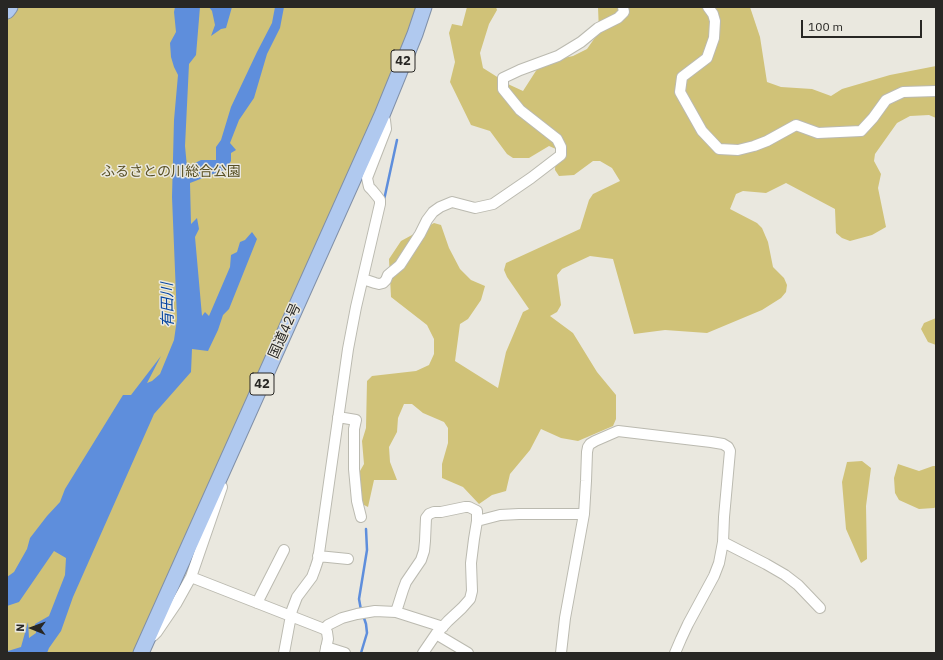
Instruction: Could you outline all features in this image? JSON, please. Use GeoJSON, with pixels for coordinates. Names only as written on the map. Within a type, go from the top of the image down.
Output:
{"type":"FeatureCollection","features":[{"type":"Feature","properties":{"kind":"highway"},"geometry":{"type":"LineString","coordinates":[[7,11],[10,7]]}},
{"type":"Feature","properties":{"kind":"highway","name":"国道42号"},"geometry":{"type":"LineString","coordinates":[[141,653],[382,115],[415,34],[424,7]]}},
{"type":"Feature","properties":{"kind":"street"},"geometry":{"type":"LineString","coordinates":[[362,279],[379,284],[384,283],[388,275],[400,265],[420,234],[427,220],[433,212],[440,207],[452,202],[475,208],[493,204],[561,155],[562,147],[557,139],[520,110],[503,89],[503,78],[558,56],[581,42],[598,28],[618,18],[624,12],[623,7]]}},
{"type":"Feature","properties":{"kind":"street"},"geometry":{"type":"LineString","coordinates":[[708,7],[713,14],[715,21],[714,38],[710,51],[707,58],[682,77],[680,92],[702,131],[719,149],[738,150],[754,146],[767,141],[796,125],[818,133],[861,131],[886,100],[903,92],[936,91]]}},
{"type":"Feature","properties":{"kind":"street"},"geometry":{"type":"LineString","coordinates":[[284,653],[292,610],[297,597],[312,577],[317,564],[348,349],[362,279],[380,204],[378,196],[370,187],[367,178],[386,129],[385,120],[382,115]]}},
{"type":"Feature","properties":{"kind":"street"},"geometry":{"type":"LineString","coordinates":[[338,417],[356,420],[354,435],[354,469],[357,502],[361,517]]}},
{"type":"Feature","properties":{"kind":"street"},"geometry":{"type":"LineString","coordinates":[[561,653],[565,618],[584,514],[588,447],[595,441],[618,431],[722,444],[728,447],[730,451],[723,542],[719,563],[714,576],[688,624],[675,653]]}},
{"type":"Feature","properties":{"kind":"street"},"geometry":{"type":"LineString","coordinates":[[148,638],[152,637],[158,632],[191,577],[222,489],[223,479],[221,473]]}},
{"type":"Feature","properties":{"kind":"street"},"geometry":{"type":"LineString","coordinates":[[396,612],[406,582],[421,560],[424,551],[426,518],[429,514],[460,507],[469,507],[477,511],[470,572],[472,591],[470,599],[439,630],[423,653]]}},
{"type":"Feature","properties":{"kind":"street"},"geometry":{"type":"LineString","coordinates":[[477,521],[500,515],[514,514],[584,514]]}},
{"type":"Feature","properties":{"kind":"street"},"geometry":{"type":"LineString","coordinates":[[723,542],[785,575],[802,589],[820,608]]}},
{"type":"Feature","properties":{"kind":"street"},"geometry":{"type":"LineString","coordinates":[[257,603],[284,550]]}},
{"type":"Feature","properties":{"kind":"street"},"geometry":{"type":"LineString","coordinates":[[318,556],[348,559]]}},
{"type":"Feature","properties":{"kind":"street"},"geometry":{"type":"LineString","coordinates":[[191,577],[324,629],[328,635],[326,650],[345,653]]}},
{"type":"Feature","properties":{"kind":"street"},"geometry":{"type":"LineString","coordinates":[[324,629],[328,625],[342,618],[353,615],[375,611],[396,612],[439,630],[468,653]]}},
{"type":"Feature","properties":{"kind":"green space","name":"ふるさとの川総合公園"},"geometry":{"type":"Polygon","coordinates":[[[15,7],[418,7],[390,80],[138,653],[7,653],[7,19],[15,7]]]}},
{"type":"Feature","properties":{"kind":"green space"},"geometry":{"type":"Polygon","coordinates":[[[467,7],[496,7],[497,10],[489,24],[480,53],[483,68],[510,85],[523,91],[541,63],[573,56],[587,49],[599,32],[598,7],[750,7],[760,37],[767,82],[781,87],[812,89],[831,96],[842,89],[890,75],[936,66],[936,118],[929,115],[910,116],[897,123],[875,154],[874,161],[881,174],[878,188],[886,227],[872,235],[850,241],[842,238],[836,233],[835,209],[786,183],[766,193],[743,191],[736,194],[730,209],[757,223],[762,228],[768,242],[773,267],[784,278],[787,285],[786,292],[781,298],[762,310],[707,333],[665,330],[634,334],[613,259],[590,256],[562,269],[557,275],[561,305],[557,312],[550,316],[573,333],[597,372],[616,395],[616,419],[613,426],[578,441],[561,438],[541,429],[530,450],[510,474],[506,491],[492,495],[479,504],[463,487],[442,478],[442,464],[448,443],[448,428],[444,422],[423,413],[412,404],[404,404],[398,418],[397,432],[389,447],[390,462],[397,480],[374,480],[368,507],[360,503],[359,479],[360,471],[364,464],[362,441],[366,428],[367,381],[372,376],[416,371],[429,365],[434,354],[434,339],[427,325],[391,297],[389,259],[401,241],[434,223],[441,225],[449,248],[460,269],[471,280],[485,286],[481,300],[468,319],[460,324],[455,361],[498,388],[506,352],[523,312],[529,309],[507,277],[504,270],[506,263],[580,229],[589,200],[593,194],[620,181],[612,168],[600,161],[593,161],[574,175],[559,176],[555,170],[556,149],[549,146],[529,158],[513,158],[507,154],[490,131],[471,125],[450,82],[455,62],[449,33],[452,24],[462,26],[467,7]]]}},
{"type":"Feature","properties":{"kind":"green space"},"geometry":{"type":"Polygon","coordinates":[[[936,318],[936,345],[928,342],[921,329],[924,323],[936,318]]]}},
{"type":"Feature","properties":{"kind":"green space"},"geometry":{"type":"Polygon","coordinates":[[[862,461],[871,468],[866,506],[867,559],[861,563],[846,529],[842,482],[847,462],[862,461]]]}},
{"type":"Feature","properties":{"kind":"green space"},"geometry":{"type":"Polygon","coordinates":[[[898,464],[919,471],[936,466],[936,507],[919,509],[899,500],[895,493],[894,478],[898,464]]]}},
{"type":"Feature","properties":{"kind":"water"},"geometry":{"type":"Polygon","coordinates":[[[175,7],[200,7],[196,55],[189,64],[185,146],[187,167],[201,160],[216,160],[216,147],[221,140],[231,107],[272,23],[275,7],[284,7],[280,28],[267,54],[254,98],[239,120],[230,143],[236,150],[231,153],[231,161],[220,178],[216,173],[190,183],[191,224],[197,218],[199,229],[195,237],[202,316],[205,312],[209,316],[230,267],[231,255],[237,252],[240,242],[245,240],[252,232],[257,239],[229,309],[223,315],[208,351],[192,349],[191,372],[154,414],[73,597],[61,631],[47,653],[7,653],[8,651],[21,647],[28,622],[29,638],[36,633],[35,624],[49,616],[65,575],[66,558],[54,551],[19,602],[7,606],[7,577],[14,572],[27,549],[30,538],[60,502],[65,489],[123,395],[131,395],[161,356],[147,383],[152,381],[160,374],[174,340],[177,319],[172,197],[174,120],[178,75],[171,57],[170,43],[176,32],[175,7]]]}},
{"type":"Feature","properties":{"kind":"water"},"geometry":{"type":"Polygon","coordinates":[[[209,7],[232,7],[226,28],[221,29],[211,36],[215,25],[212,11],[209,7]]]}},
{"type":"Feature","properties":{"kind":"waterway"},"geometry":{"type":"LineString","coordinates":[[384,200],[397,140]]}},
{"type":"Feature","properties":{"kind":"waterway"},"geometry":{"type":"LineString","coordinates":[[361,610],[359,599],[367,550],[366,529]]}},
{"type":"Feature","properties":{"kind":"waterway"},"geometry":{"type":"LineString","coordinates":[[361,653],[367,633],[363,615]]}},
{"type":"Feature","properties":{"kind":"water label","name":"有田川"},"geometry":{"type":"Point","coordinates":[168,305]}}]}
